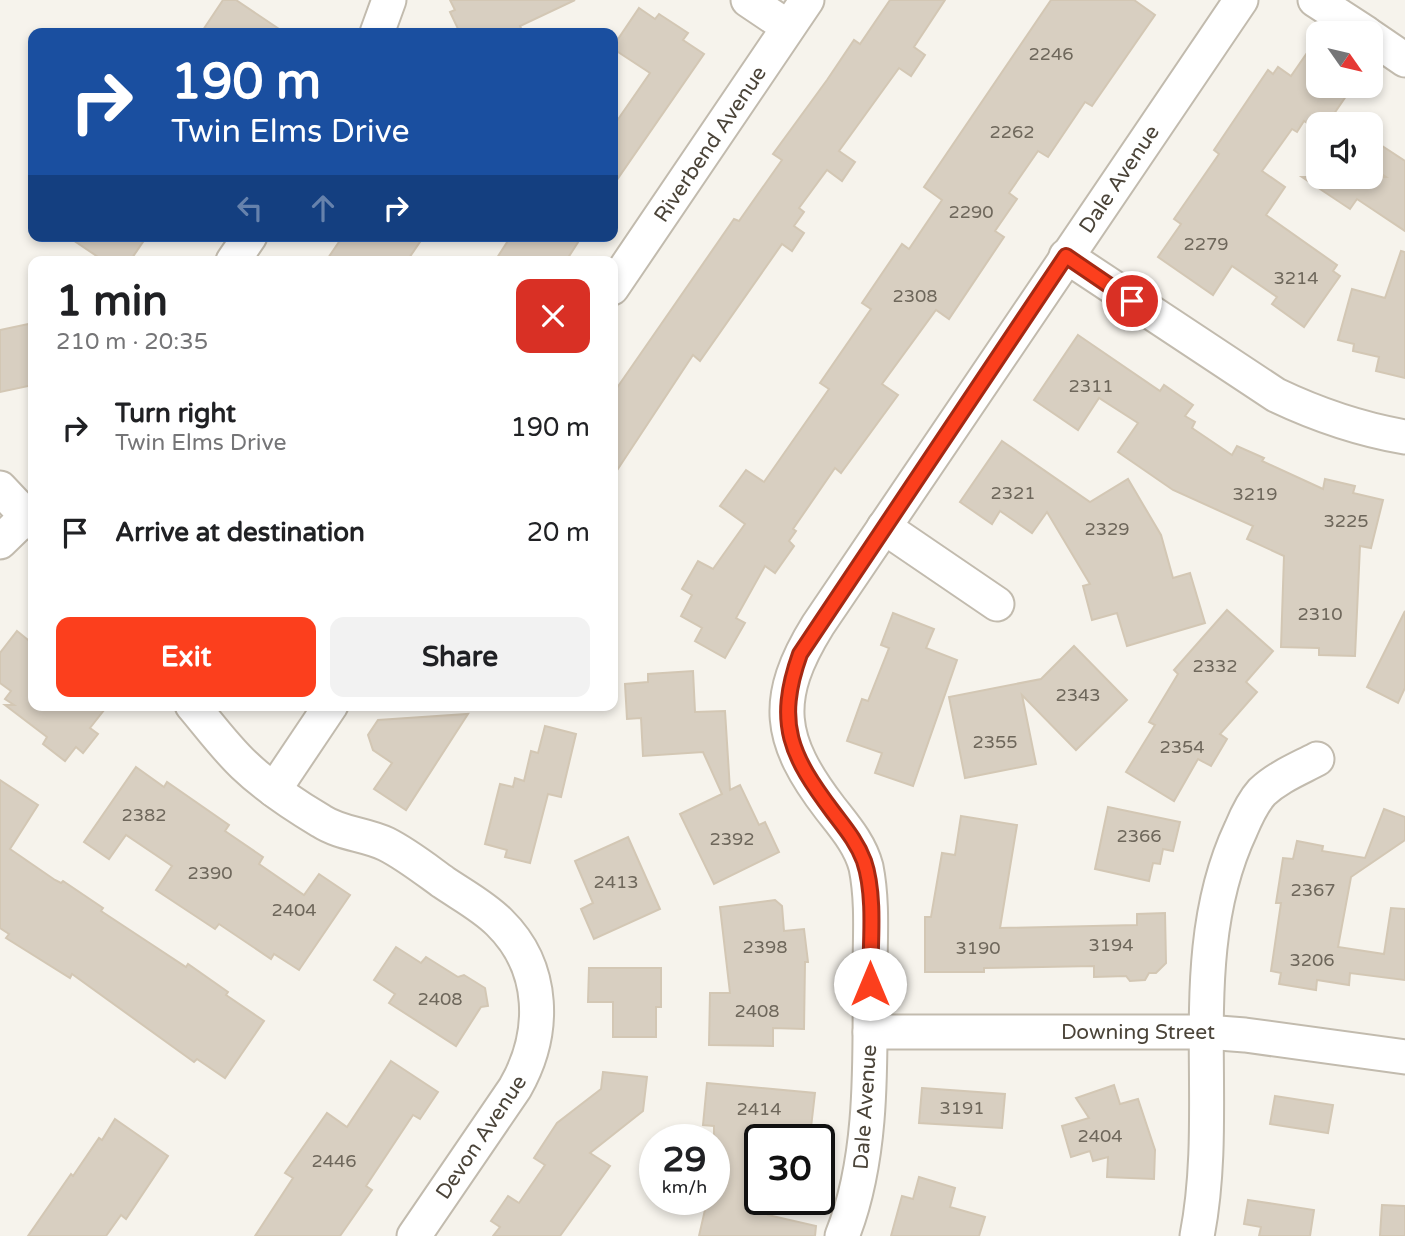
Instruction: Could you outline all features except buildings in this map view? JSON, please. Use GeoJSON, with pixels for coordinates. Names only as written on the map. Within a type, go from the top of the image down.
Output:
{"type":"FeatureCollection","features":[{"type":"Feature","properties":{"kind":"street"},"geometry":{"type":"LineString","coordinates":[[379,28],[389,0]]}},
{"type":"Feature","properties":{"kind":"street"},"geometry":{"type":"LineString","coordinates":[[748,0],[788,27]]}},
{"type":"Feature","properties":{"kind":"street","name":"Riverbend Avenue"},"geometry":{"type":"LineString","coordinates":[[618,279],[807,0]]}},
{"type":"Feature","properties":{"kind":"street","name":"Dale Avenue"},"geometry":{"type":"LineString","coordinates":[[842,1236],[860,1184],[864,1154],[870,1032],[870,889],[865,863],[854,840],[802,768],[791,739],[786,712],[790,682],[800,654],[1241,0]]}},
{"type":"Feature","properties":{"kind":"street"},"geometry":{"type":"LineString","coordinates":[[1315,0],[1347,21]]}},
{"type":"Feature","properties":{"kind":"street"},"geometry":{"type":"LineString","coordinates":[[1383,45],[1405,60]]}},
{"type":"Feature","properties":{"kind":"street"},"geometry":{"type":"LineString","coordinates":[[1066,256],[1276,395],[1313,413],[1364,430],[1405,437]]}},
{"type":"Feature","properties":{"kind":"street"},"geometry":{"type":"LineString","coordinates":[[0,488],[28,514]]}},
{"type":"Feature","properties":{"kind":"street"},"geometry":{"type":"LineString","coordinates":[[0,542],[28,519]]}},
{"type":"Feature","properties":{"kind":"street"},"geometry":{"type":"LineString","coordinates":[[884,527],[997,604]]}},
{"type":"Feature","properties":{"kind":"street","name":"Devon Avenue"},"geometry":{"type":"LineString","coordinates":[[197,711],[243,764],[274,790],[330,827],[373,838],[388,845],[482,908],[499,922],[517,943],[537,996],[537,1022],[528,1066],[414,1236]]}},
{"type":"Feature","properties":{"kind":"street"},"geometry":{"type":"LineString","coordinates":[[274,790],[327,711]]}},
{"type":"Feature","properties":{"kind":"street"},"geometry":{"type":"LineString","coordinates":[[1196,1236],[1206,1163],[1209,962],[1216,912],[1232,848],[1261,793],[1281,778],[1317,759]]}},
{"type":"Feature","properties":{"kind":"street","name":"Downing Street"},"geometry":{"type":"LineString","coordinates":[[870,1032],[1206,1032],[1405,1057]]}},
{"type":"Feature","properties":{"kind":"route"},"geometry":{"type":"LineString","coordinates":[[870,984],[870,889],[865,863],[854,840],[802,768],[791,739],[786,712],[790,682],[800,654],[1066,256],[1132,301]]}}]}
